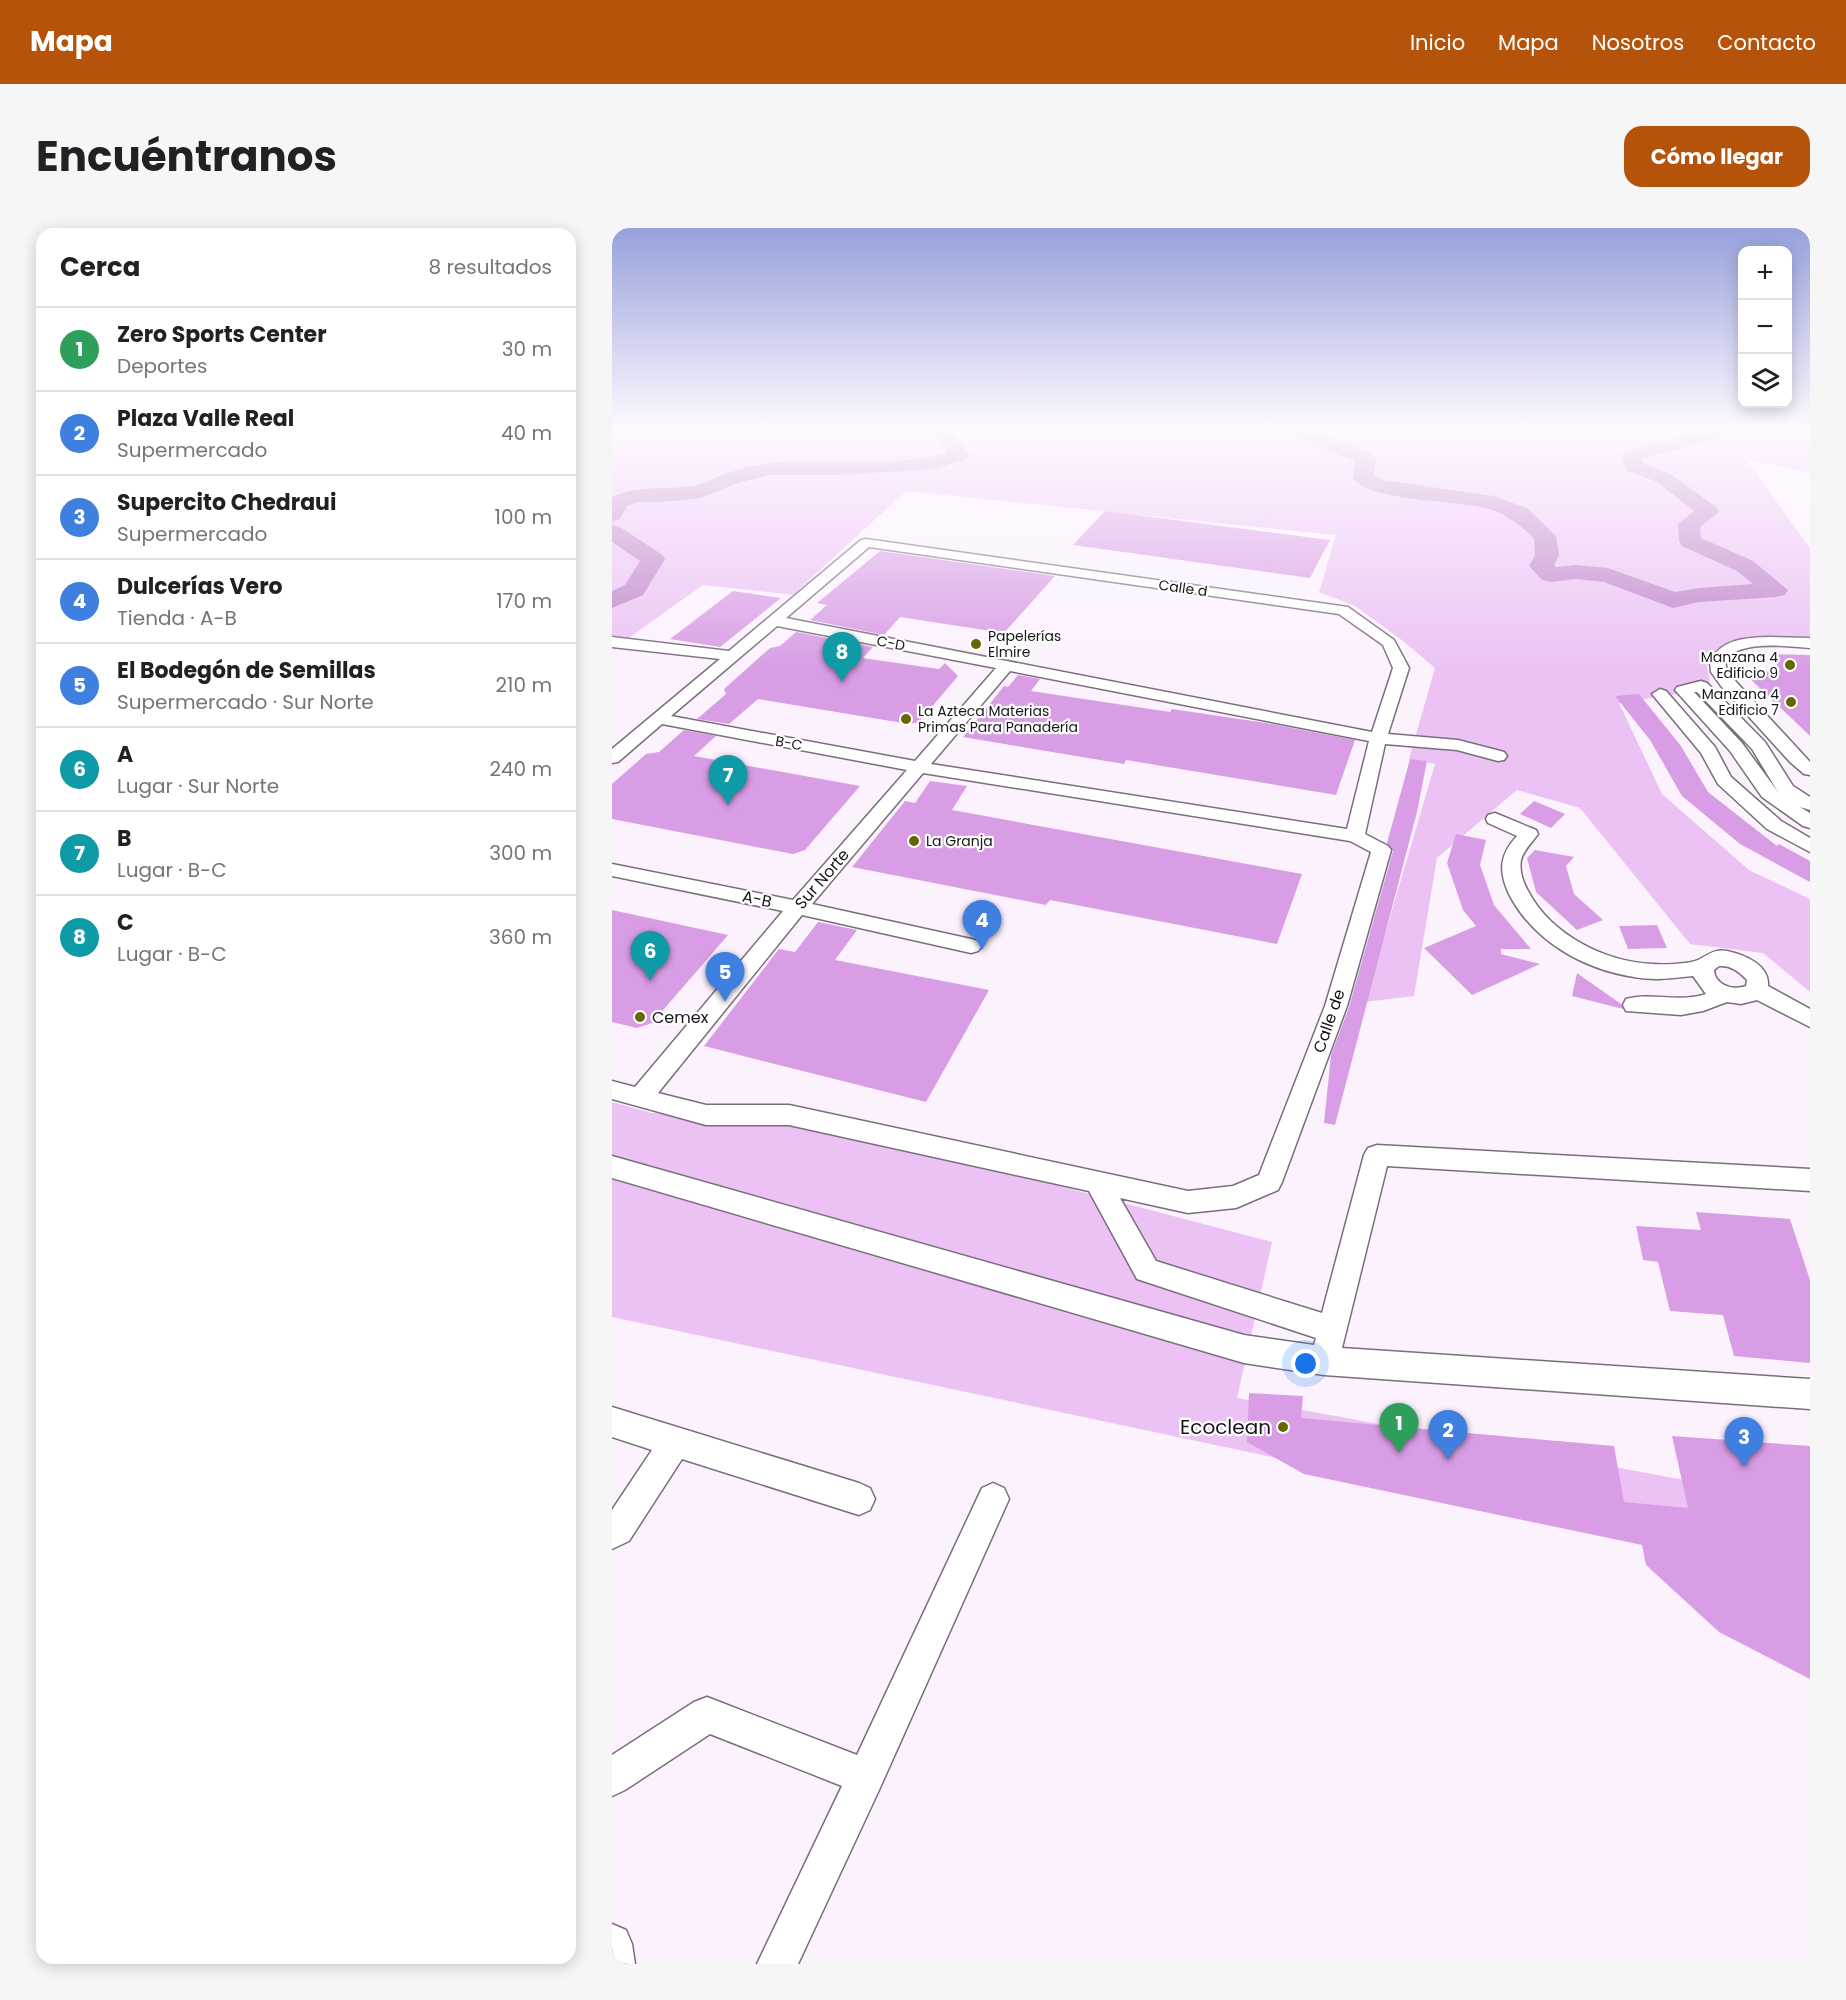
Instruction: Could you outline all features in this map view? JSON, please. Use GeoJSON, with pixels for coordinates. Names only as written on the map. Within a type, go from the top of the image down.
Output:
{"type":"FeatureCollection","features":[{"type":"Feature","properties":{"kind":"street","name":"Calle d"},"geometry":{"type":"LineString","coordinates":[[776,621],[866,543],[1343,610],[1389,643],[1401,668],[1378,738],[1355,836]]}},
{"type":"Feature","properties":{"kind":"street"},"geometry":{"type":"LineString","coordinates":[[612,758],[776,621]]}},
{"type":"Feature","properties":{"kind":"street","name":"C-D"},"geometry":{"type":"LineString","coordinates":[[776,621],[1378,738],[1458,745],[1498,756]]}},
{"type":"Feature","properties":{"kind":"street"},"geometry":{"type":"LineString","coordinates":[[1810,643],[1753,641],[1735,646],[1721,655],[1717,664],[1720,674],[1802,765],[1810,770]]}},
{"type":"Feature","properties":{"kind":"street"},"geometry":{"type":"LineString","coordinates":[[612,642],[734,656]]}},
{"type":"Feature","properties":{"kind":"street","name":"Sur Norte"},"geometry":{"type":"LineString","coordinates":[[640,1097],[797,908],[1007,665]]}},
{"type":"Feature","properties":{"kind":"street"},"geometry":{"type":"LineString","coordinates":[[1810,806],[1786,790],[1759,746],[1701,686],[1683,690],[1736,747],[1768,794],[1810,822]]}},
{"type":"Feature","properties":{"kind":"street"},"geometry":{"type":"LineString","coordinates":[[1660,694],[1709,751],[1724,780],[1774,825],[1810,846]]}},
{"type":"Feature","properties":{"kind":"street","name":"B-C"},"geometry":{"type":"LineString","coordinates":[[659,719],[920,767],[1355,836]]}},
{"type":"Feature","properties":{"kind":"street"},"geometry":{"type":"LineString","coordinates":[[1745,801],[1810,783]]}},
{"type":"Feature","properties":{"kind":"street"},"geometry":{"type":"LineString","coordinates":[[1495,819],[1529,834],[1513,855],[1511,875],[1520,900],[1540,924],[1563,943],[1602,961],[1653,972],[1703,967],[1713,959],[1731,959],[1740,962],[1754,972],[1758,979],[1757,990]]}},
{"type":"Feature","properties":{"kind":"street","name":"Calle de"},"geometry":{"type":"LineString","coordinates":[[1098,1181],[1188,1202],[1236,1197],[1269,1182],[1336,1006],[1381,850],[1355,836]]}},
{"type":"Feature","properties":{"kind":"street","name":"A-B"},"geometry":{"type":"LineString","coordinates":[[612,870],[971,946]]}},
{"type":"Feature","properties":{"kind":"street"},"geometry":{"type":"LineString","coordinates":[[1703,967],[1704,979],[1725,994],[1744,996],[1757,990]]}},
{"type":"Feature","properties":{"kind":"street"},"geometry":{"type":"LineString","coordinates":[[1757,990],[1810,1019]]}},
{"type":"Feature","properties":{"kind":"street"},"geometry":{"type":"LineString","coordinates":[[1634,1005],[1682,1008],[1711,1003],[1725,994]]}},
{"type":"Feature","properties":{"kind":"street"},"geometry":{"type":"LineString","coordinates":[[612,1090],[706,1114],[789,1115],[1098,1181],[1147,1270],[1332,1330]]}},
{"type":"Feature","properties":{"kind":"street"},"geometry":{"type":"LineString","coordinates":[[1324,1361],[1377,1155],[1810,1180]]}},
{"type":"Feature","properties":{"kind":"street"},"geometry":{"type":"LineString","coordinates":[[612,1167],[1244,1349],[1324,1361],[1810,1394]]}},
{"type":"Feature","properties":{"kind":"street"},"geometry":{"type":"LineString","coordinates":[[612,1422],[859,1499]]}},
{"type":"Feature","properties":{"kind":"street"},"geometry":{"type":"LineString","coordinates":[[612,1533],[618,1530],[675,1442]]}},
{"type":"Feature","properties":{"kind":"street"},"geometry":{"type":"LineString","coordinates":[[777,1964],[866,1777],[993,1499]]}},
{"type":"Feature","properties":{"kind":"street"},"geometry":{"type":"LineString","coordinates":[[612,1777],[707,1714],[866,1777]]}},
{"type":"Feature","properties":{"kind":"street"},"geometry":{"type":"LineString","coordinates":[[612,1944],[615,1964]]}},
{"type":"Feature","properties":{"kind":"shaded area"},"geometry":{"type":"Polygon","coordinates":[[[612,510],[885,510],[793,595],[703,585],[630,637],[612,637],[612,510]]]}},
{"type":"Feature","properties":{"kind":"shaded area"},"geometry":{"type":"Polygon","coordinates":[[[1092,510],[1783,510],[1810,548],[1810,646],[1741,645],[1707,666],[1711,689],[1619,703],[1662,794],[1749,870],[1810,899],[1810,992],[1763,953],[1690,944],[1580,808],[1517,790],[1437,858],[1414,996],[1365,1002],[1435,764],[1409,759],[1435,668],[1355,606],[1319,592],[1336,535],[1092,510]]]}},
{"type":"Feature","properties":{"kind":"shaded area"},"geometry":{"type":"Polygon","coordinates":[[[612,1102],[652,1113],[793,1116],[1272,1242],[1237,1398],[1810,1503],[1810,1571],[612,1317],[612,1102]]]}},
{"type":"Feature","properties":{"kind":"building"},"geometry":{"type":"Polygon","coordinates":[[[1105,511],[1330,540],[1310,578],[1073,545],[1105,511]]]}},
{"type":"Feature","properties":{"kind":"building"},"geometry":{"type":"Polygon","coordinates":[[[880,551],[1055,576],[1004,633],[900,617],[884,635],[810,620],[827,605],[817,603],[880,551]]]}},
{"type":"Feature","properties":{"kind":"building"},"geometry":{"type":"Polygon","coordinates":[[[733,591],[781,598],[720,647],[670,639],[733,591]]]}},
{"type":"Feature","properties":{"kind":"building"},"geometry":{"type":"Polygon","coordinates":[[[796,632],[873,647],[863,658],[939,669],[945,663],[958,676],[919,722],[909,724],[758,699],[729,724],[697,719],[726,694],[724,689],[770,648],[780,646],[796,632]]]}},
{"type":"Feature","properties":{"kind":"building"},"geometry":{"type":"Polygon","coordinates":[[[1771,654],[1810,655],[1810,736],[1745,674],[1780,670],[1771,654]]]}},
{"type":"Feature","properties":{"kind":"building"},"geometry":{"type":"Polygon","coordinates":[[[1018,675],[1040,679],[1031,691],[1170,712],[1172,709],[1266,723],[1355,740],[1336,795],[1126,760],[1124,764],[963,737],[1004,686],[1008,687],[1018,675]]]}},
{"type":"Feature","properties":{"kind":"building"},"geometry":{"type":"Polygon","coordinates":[[[1639,694],[1681,746],[1708,792],[1777,846],[1779,844],[1810,861],[1810,882],[1740,844],[1682,796],[1650,740],[1615,696],[1639,694]]]}},
{"type":"Feature","properties":{"kind":"building"},"geometry":{"type":"Polygon","coordinates":[[[684,730],[716,736],[694,756],[860,786],[805,850],[793,854],[612,819],[612,784],[646,754],[659,752],[684,730]]]}},
{"type":"Feature","properties":{"kind":"building"},"geometry":{"type":"Polygon","coordinates":[[[1410,759],[1427,761],[1417,812],[1335,1125],[1324,1123],[1331,1055],[1349,1007],[1393,851],[1387,843],[1410,759]]]}},
{"type":"Feature","properties":{"kind":"building"},"geometry":{"type":"Polygon","coordinates":[[[930,781],[967,786],[952,810],[1302,874],[1277,944],[1050,900],[1046,905],[852,867],[905,801],[915,803],[930,781]]]}},
{"type":"Feature","properties":{"kind":"building"},"geometry":{"type":"Polygon","coordinates":[[[1534,801],[1565,814],[1551,828],[1520,814],[1534,801]]]}},
{"type":"Feature","properties":{"kind":"building"},"geometry":{"type":"Polygon","coordinates":[[[1456,834],[1486,840],[1480,865],[1494,905],[1531,949],[1501,949],[1501,954],[1540,964],[1472,995],[1424,948],[1476,926],[1463,910],[1447,863],[1456,834]]]}},
{"type":"Feature","properties":{"kind":"building"},"geometry":{"type":"Polygon","coordinates":[[[1535,850],[1574,857],[1566,866],[1574,894],[1603,920],[1577,930],[1536,892],[1527,858],[1535,850]]]}},
{"type":"Feature","properties":{"kind":"building"},"geometry":{"type":"Polygon","coordinates":[[[612,910],[728,935],[652,1023],[637,1028],[612,1022],[612,910]]]}},
{"type":"Feature","properties":{"kind":"building"},"geometry":{"type":"Polygon","coordinates":[[[818,922],[857,930],[835,960],[989,990],[926,1102],[704,1046],[779,949],[795,952],[818,922]]]}},
{"type":"Feature","properties":{"kind":"building"},"geometry":{"type":"Polygon","coordinates":[[[1657,925],[1667,948],[1628,949],[1619,926],[1657,925]]]}},
{"type":"Feature","properties":{"kind":"building"},"geometry":{"type":"Polygon","coordinates":[[[1577,973],[1621,1004],[1623,1009],[1572,996],[1577,973]]]}},
{"type":"Feature","properties":{"kind":"building"},"geometry":{"type":"Polygon","coordinates":[[[1696,1212],[1790,1219],[1810,1280],[1810,1363],[1734,1356],[1723,1315],[1670,1311],[1658,1262],[1643,1260],[1636,1226],[1701,1230],[1696,1212]]]}},
{"type":"Feature","properties":{"kind":"building"},"geometry":{"type":"Polygon","coordinates":[[[1249,1393],[1303,1396],[1301,1418],[1614,1446],[1624,1502],[1688,1508],[1672,1436],[1810,1446],[1810,1679],[1719,1632],[1646,1565],[1642,1545],[1304,1474],[1247,1442],[1249,1393]]]}},
{"type":"Feature","properties":{"kind":"waterway"},"geometry":{"type":"LineString","coordinates":[[612,514],[614,510]]}},
{"type":"Feature","properties":{"kind":"waterway"},"geometry":{"type":"LineString","coordinates":[[1511,510],[1519,513],[1545,536],[1547,555],[1541,566],[1551,575],[1576,572],[1608,575],[1673,600],[1699,595],[1776,590],[1745,566],[1690,541],[1689,524],[1708,512],[1705,510]]}},
{"type":"Feature","properties":{"kind":"waterway"},"geometry":{"type":"LineString","coordinates":[[612,532],[653,559],[634,590],[612,600]]}},
{"type":"Feature","properties":{"kind":"place","name":"Papelerías Elmire"},"geometry":{"type":"Point","coordinates":[976,644]}},
{"type":"Feature","properties":{"kind":"place","name":"Manzana 4 Edificio 9"},"geometry":{"type":"Point","coordinates":[1790,665]}},
{"type":"Feature","properties":{"kind":"place","name":"C"},"geometry":{"type":"Point","coordinates":[842,682]}},
{"type":"Feature","properties":{"kind":"place","name":"Manzana 4 Edificio 7"},"geometry":{"type":"Point","coordinates":[1791,702]}},
{"type":"Feature","properties":{"kind":"place","name":"La Azteca Materias Primas Para Panadería"},"geometry":{"type":"Point","coordinates":[906,719]}},
{"type":"Feature","properties":{"kind":"place","name":"B"},"geometry":{"type":"Point","coordinates":[728,805]}},
{"type":"Feature","properties":{"kind":"place","name":"La Granja"},"geometry":{"type":"Point","coordinates":[914,841]}},
{"type":"Feature","properties":{"kind":"place","name":"Dulcerías Vero"},"geometry":{"type":"Point","coordinates":[982,950]}},
{"type":"Feature","properties":{"kind":"place","name":"A"},"geometry":{"type":"Point","coordinates":[650,981]}},
{"type":"Feature","properties":{"kind":"place","name":"El Bodegón de Semillas"},"geometry":{"type":"Point","coordinates":[725,1002]}},
{"type":"Feature","properties":{"kind":"place","name":"Cemex"},"geometry":{"type":"Point","coordinates":[640,1017]}},
{"type":"Feature","properties":{"kind":"place","name":"Ecoclean"},"geometry":{"type":"Point","coordinates":[1283,1427]}},
{"type":"Feature","properties":{"kind":"place","name":"Zero Sports Center"},"geometry":{"type":"Point","coordinates":[1399,1453]}},
{"type":"Feature","properties":{"kind":"place","name":"Plaza Valle Real"},"geometry":{"type":"Point","coordinates":[1448,1460]}},
{"type":"Feature","properties":{"kind":"place","name":"Supercito Chedraui"},"geometry":{"type":"Point","coordinates":[1744,1467]}}]}
